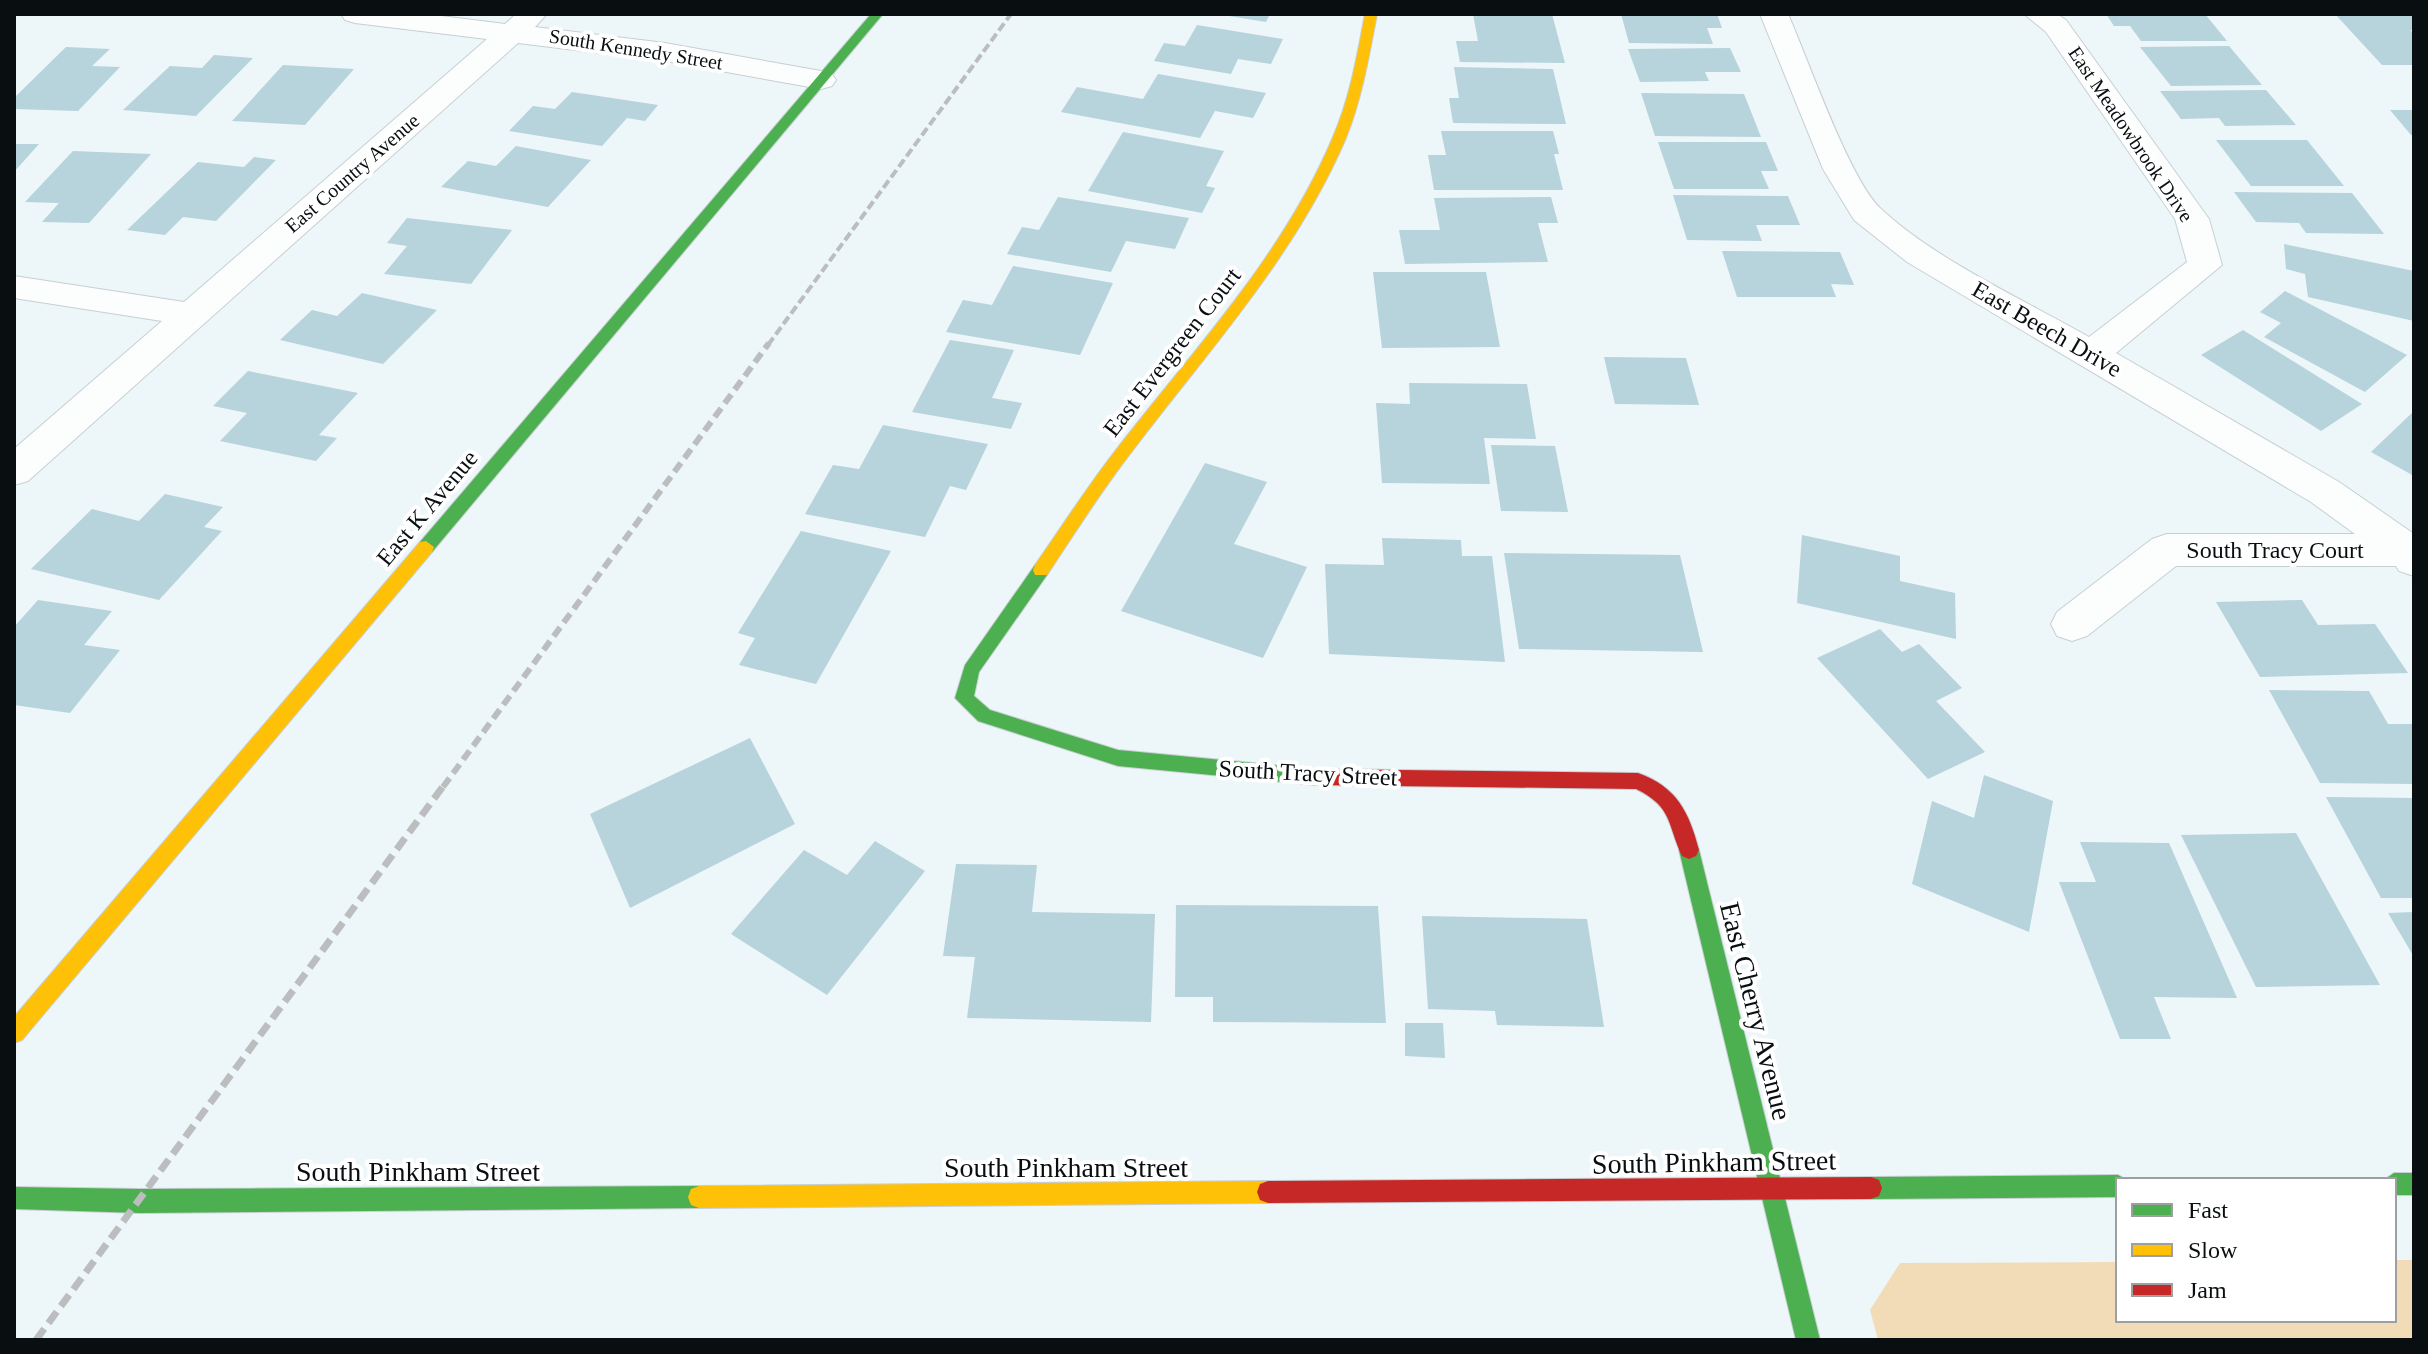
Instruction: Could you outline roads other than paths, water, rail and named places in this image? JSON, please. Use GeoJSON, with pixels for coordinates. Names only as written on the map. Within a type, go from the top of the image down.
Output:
{"type":"FeatureCollection","features":[{"type":"Feature","properties":{"kind":"street","name":"South Kennedy Street"},"geometry":{"type":"LineString","coordinates":[[355,14],[523,23],[821,80]]}},
{"type":"Feature","properties":{"kind":"street","name":"East K Avenue"},"geometry":{"type":"LineString","coordinates":[[14,1033],[877,14]]}},
{"type":"Feature","properties":{"kind":"street","name":"East Evergreen Court"},"geometry":{"type":"LineString","coordinates":[[964,698],[971,670],[1132,439],[1273,263],[1336,150],[1366,57],[1371,14]]}},
{"type":"Feature","properties":{"kind":"street","name":"East Beech Drive"},"geometry":{"type":"LineString","coordinates":[[1774,14],[1839,169],[1866,213],[1919,254],[2325,492],[2411,555]]}},
{"type":"Feature","properties":{"kind":"street","name":"East Meadowbrook Drive"},"geometry":{"type":"LineString","coordinates":[[2038,14],[2056,26],[2192,219],[2205,265],[2091,354]]}},
{"type":"Feature","properties":{"kind":"street","name":"East Country Avenue"},"geometry":{"type":"LineString","coordinates":[[14,471],[523,23]]}},
{"type":"Feature","properties":{"kind":"street"},"geometry":{"type":"LineString","coordinates":[[14,287],[83,295],[192,315]]}},
{"type":"Feature","properties":{"kind":"street","name":"South Tracy Court"},"geometry":{"type":"LineString","coordinates":[[2072,624],[2167,550],[2411,555]]}},
{"type":"Feature","properties":{"kind":"street","name":"South Tracy Street"},"geometry":{"type":"LineString","coordinates":[[964,698],[984,716],[1118,758],[1288,777],[1638,781],[1664,793]]}},
{"type":"Feature","properties":{"kind":"street","name":"East Cherry Avenue"},"geometry":{"type":"LineString","coordinates":[[1664,793],[1680,814],[1808,1340]]}},
{"type":"Feature","properties":{"kind":"street","name":"South Pinkham Street"},"geometry":{"type":"LineString","coordinates":[[14,1198],[140,1201],[2116,1186]]}},
{"type":"Feature","properties":{"kind":"railway"},"geometry":{"type":"LineString","coordinates":[[768,345],[1011,14]]}},
{"type":"Feature","properties":{"kind":"railway"},"geometry":{"type":"LineString","coordinates":[[443,787],[769,343]]}},
{"type":"Feature","properties":{"kind":"railway"},"geometry":{"type":"LineString","coordinates":[[36,1340],[444,785]]}}]}
